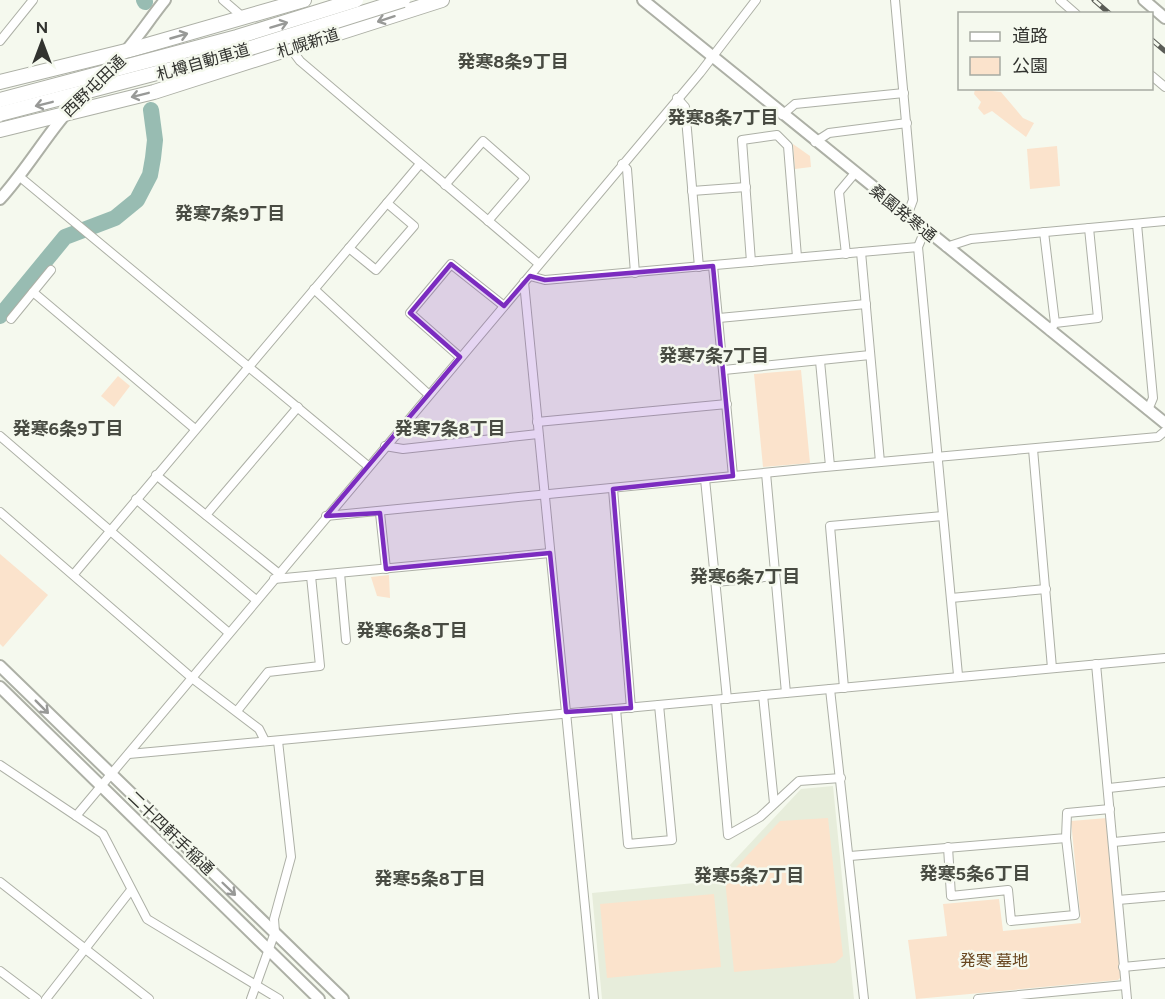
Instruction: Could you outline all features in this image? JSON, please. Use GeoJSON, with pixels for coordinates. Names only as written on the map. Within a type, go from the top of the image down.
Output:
{"type":"FeatureCollection","features":[{"type":"Feature","properties":{"kind":"highway"},"geometry":{"type":"LineString","coordinates":[[0,82],[130,50],[304,0]]}},
{"type":"Feature","properties":{"kind":"highway","name":"札樽自動車道"},"geometry":{"type":"LineString","coordinates":[[0,100],[237,38],[356,0]]}},
{"type":"Feature","properties":{"kind":"highway","name":"札樽自動車道"},"geometry":{"type":"LineString","coordinates":[[0,114],[230,55],[403,0]]}},
{"type":"Feature","properties":{"kind":"highway","name":"札幌新道"},"geometry":{"type":"LineString","coordinates":[[0,130],[154,92],[442,0]]}},
{"type":"Feature","properties":{"kind":"street"},"geometry":{"type":"LineString","coordinates":[[0,41],[33,0]]}},
{"type":"Feature","properties":{"kind":"street","name":"西野屯田通"},"geometry":{"type":"LineString","coordinates":[[0,199],[20,177],[63,114],[130,50],[141,30],[165,0]]}},
{"type":"Feature","properties":{"kind":"street"},"geometry":{"type":"LineString","coordinates":[[223,0],[244,18]]}},
{"type":"Feature","properties":{"kind":"street","name":"桑園発寒通"},"geometry":{"type":"LineString","coordinates":[[643,0],[907,216],[1052,327],[1165,423]]}},
{"type":"Feature","properties":{"kind":"street"},"geometry":{"type":"LineString","coordinates":[[76,816],[622,165],[756,0]]}},
{"type":"Feature","properties":{"kind":"street"},"geometry":{"type":"LineString","coordinates":[[895,0],[913,200],[907,216]]}},
{"type":"Feature","properties":{"kind":"street"},"geometry":{"type":"LineString","coordinates":[[1060,0],[1074,12]]}},
{"type":"Feature","properties":{"kind":"street"},"geometry":{"type":"LineString","coordinates":[[1150,2],[1165,18]]}},
{"type":"Feature","properties":{"kind":"street"},"geometry":{"type":"LineString","coordinates":[[291,49],[300,61],[539,264]]}},
{"type":"Feature","properties":{"kind":"street"},"geometry":{"type":"LineString","coordinates":[[1153,77],[1165,87]]}},
{"type":"Feature","properties":{"kind":"street"},"geometry":{"type":"LineString","coordinates":[[782,115],[795,104],[904,93]]}},
{"type":"Feature","properties":{"kind":"street"},"geometry":{"type":"LineString","coordinates":[[677,98],[685,107],[699,267]]}},
{"type":"Feature","properties":{"kind":"street"},"geometry":{"type":"LineString","coordinates":[[815,142],[829,133],[907,123]]}},
{"type":"Feature","properties":{"kind":"street"},"geometry":{"type":"LineString","coordinates":[[752,262],[742,140],[777,135],[788,146],[797,257]]}},
{"type":"Feature","properties":{"kind":"street"},"geometry":{"type":"LineString","coordinates":[[445,185],[483,141],[525,178],[488,221]]}},
{"type":"Feature","properties":{"kind":"street"},"geometry":{"type":"LineString","coordinates":[[74,574],[420,164]]}},
{"type":"Feature","properties":{"kind":"street"},"geometry":{"type":"LineString","coordinates":[[622,165],[627,169],[635,273]]}},
{"type":"Feature","properties":{"kind":"street"},"geometry":{"type":"LineString","coordinates":[[846,254],[839,192],[855,174]]}},
{"type":"Feature","properties":{"kind":"street"},"geometry":{"type":"LineString","coordinates":[[20,177],[248,369],[298,407],[368,466]]}},
{"type":"Feature","properties":{"kind":"street"},"geometry":{"type":"LineString","coordinates":[[692,191],[746,187]]}},
{"type":"Feature","properties":{"kind":"street"},"geometry":{"type":"LineString","coordinates":[[349,248],[376,270],[414,226],[387,203]]}},
{"type":"Feature","properties":{"kind":"street"},"geometry":{"type":"LineString","coordinates":[[946,247],[970,239],[1165,221]]}},
{"type":"Feature","properties":{"kind":"street"},"geometry":{"type":"LineString","coordinates":[[1137,224],[1153,398],[1149,410]]}},
{"type":"Feature","properties":{"kind":"street"},"geometry":{"type":"LineString","coordinates":[[1044,232],[1052,327],[1098,318],[1089,228]]}},
{"type":"Feature","properties":{"kind":"street"},"geometry":{"type":"LineString","coordinates":[[925,230],[918,247],[958,675]]}},
{"type":"Feature","properties":{"kind":"street"},"geometry":{"type":"LineString","coordinates":[[527,279],[545,280],[635,273],[918,247]]}},
{"type":"Feature","properties":{"kind":"street"},"geometry":{"type":"LineString","coordinates":[[861,252],[880,462]]}},
{"type":"Feature","properties":{"kind":"street"},"geometry":{"type":"LineString","coordinates":[[460,357],[410,313],[451,264],[504,306]]}},
{"type":"Feature","properties":{"kind":"street"},"geometry":{"type":"LineString","coordinates":[[713,266],[733,476]]}},
{"type":"Feature","properties":{"kind":"street"},"geometry":{"type":"LineString","coordinates":[[11,319],[51,270]]}},
{"type":"Feature","properties":{"kind":"street"},"geometry":{"type":"LineString","coordinates":[[527,279],[538,434],[594,999]]}},
{"type":"Feature","properties":{"kind":"street"},"geometry":{"type":"LineString","coordinates":[[314,289],[428,394]]}},
{"type":"Feature","properties":{"kind":"street"},"geometry":{"type":"LineString","coordinates":[[33,292],[195,429]]}},
{"type":"Feature","properties":{"kind":"street"},"geometry":{"type":"LineString","coordinates":[[719,318],[866,304]]}},
{"type":"Feature","properties":{"kind":"street"},"geometry":{"type":"LineString","coordinates":[[724,370],[870,356]]}},
{"type":"Feature","properties":{"kind":"street"},"geometry":{"type":"LineString","coordinates":[[820,360],[830,466]]}},
{"type":"Feature","properties":{"kind":"street"},"geometry":{"type":"LineString","coordinates":[[537,422],[727,404]]}},
{"type":"Feature","properties":{"kind":"street"},"geometry":{"type":"LineString","coordinates":[[206,515],[298,407]]}},
{"type":"Feature","properties":{"kind":"street"},"geometry":{"type":"LineString","coordinates":[[326,516],[380,513],[830,466],[1158,437],[1165,431]]}},
{"type":"Feature","properties":{"kind":"street"},"geometry":{"type":"LineString","coordinates":[[385,446],[403,449],[538,434]]}},
{"type":"Feature","properties":{"kind":"street"},"geometry":{"type":"LineString","coordinates":[[0,436],[229,633]]}},
{"type":"Feature","properties":{"kind":"street"},"geometry":{"type":"LineString","coordinates":[[1033,449],[1052,668]]}},
{"type":"Feature","properties":{"kind":"street"},"geometry":{"type":"LineString","coordinates":[[766,473],[786,693]]}},
{"type":"Feature","properties":{"kind":"street"},"geometry":{"type":"LineString","coordinates":[[156,475],[276,576],[311,576],[550,553]]}},
{"type":"Feature","properties":{"kind":"street"},"geometry":{"type":"LineString","coordinates":[[705,479],[727,699]]}},
{"type":"Feature","properties":{"kind":"street"},"geometry":{"type":"LineString","coordinates":[[613,489],[631,708]]}},
{"type":"Feature","properties":{"kind":"street"},"geometry":{"type":"LineString","coordinates":[[136,499],[256,600]]}},
{"type":"Feature","properties":{"kind":"street"},"geometry":{"type":"LineString","coordinates":[[0,512],[192,678],[259,729],[265,741]]}},
{"type":"Feature","properties":{"kind":"street"},"geometry":{"type":"LineString","coordinates":[[380,513],[386,569]]}},
{"type":"Feature","properties":{"kind":"street"},"geometry":{"type":"LineString","coordinates":[[844,688],[830,526],[943,516]]}},
{"type":"Feature","properties":{"kind":"street"},"geometry":{"type":"LineString","coordinates":[[340,573],[346,640]]}},
{"type":"Feature","properties":{"kind":"street"},"geometry":{"type":"LineString","coordinates":[[237,711],[268,672],[320,666],[311,576]]}},
{"type":"Feature","properties":{"kind":"street"},"geometry":{"type":"LineString","coordinates":[[716,582],[776,576]]}},
{"type":"Feature","properties":{"kind":"street"},"geometry":{"type":"LineString","coordinates":[[951,598],[1046,589]]}},
{"type":"Feature","properties":{"kind":"street"},"geometry":{"type":"LineString","coordinates":[[129,754],[844,688],[958,675],[1165,658]]}},
{"type":"Feature","properties":{"kind":"street"},"geometry":{"type":"LineString","coordinates":[[1096,664],[1127,999]]}},
{"type":"Feature","properties":{"kind":"street","name":"二十四軒手稲通"},"geometry":{"type":"LineString","coordinates":[[0,666],[343,999]]}},
{"type":"Feature","properties":{"kind":"street","name":"二十四軒手稲通"},"geometry":{"type":"LineString","coordinates":[[0,687],[320,999]]}},
{"type":"Feature","properties":{"kind":"street"},"geometry":{"type":"LineString","coordinates":[[830,689],[864,999]]}},
{"type":"Feature","properties":{"kind":"street"},"geometry":{"type":"LineString","coordinates":[[763,695],[774,803]]}},
{"type":"Feature","properties":{"kind":"street"},"geometry":{"type":"LineString","coordinates":[[716,700],[728,835],[760,817],[799,781],[841,778]]}},
{"type":"Feature","properties":{"kind":"street"},"geometry":{"type":"LineString","coordinates":[[616,709],[628,844],[672,840],[659,705]]}},
{"type":"Feature","properties":{"kind":"street"},"geometry":{"type":"LineString","coordinates":[[251,999],[275,932],[274,920],[291,857],[278,741]]}},
{"type":"Feature","properties":{"kind":"street"},"geometry":{"type":"LineString","coordinates":[[0,765],[103,834],[147,919],[279,999]]}},
{"type":"Feature","properties":{"kind":"street"},"geometry":{"type":"LineString","coordinates":[[1109,788],[1165,782]]}},
{"type":"Feature","properties":{"kind":"street"},"geometry":{"type":"LineString","coordinates":[[948,848],[951,896],[1008,890],[1011,921],[1075,915],[1066,838],[1067,813],[1110,809]]}},
{"type":"Feature","properties":{"kind":"street"},"geometry":{"type":"LineString","coordinates":[[1114,842],[1165,837]]}},
{"type":"Feature","properties":{"kind":"street"},"geometry":{"type":"LineString","coordinates":[[850,856],[1066,838]]}},
{"type":"Feature","properties":{"kind":"street"},"geometry":{"type":"LineString","coordinates":[[0,882],[149,999]]}},
{"type":"Feature","properties":{"kind":"street"},"geometry":{"type":"LineString","coordinates":[[46,999],[131,890]]}},
{"type":"Feature","properties":{"kind":"street"},"geometry":{"type":"LineString","coordinates":[[1118,900],[1165,896]]}},
{"type":"Feature","properties":{"kind":"street"},"geometry":{"type":"LineString","coordinates":[[1124,967],[1165,963]]}},
{"type":"Feature","properties":{"kind":"street"},"geometry":{"type":"LineString","coordinates":[[0,971],[37,999]]}},
{"type":"Feature","properties":{"kind":"street"},"geometry":{"type":"LineString","coordinates":[[978,999],[1125,985]]}},
{"type":"Feature","properties":{"kind":"highlighted area"},"geometry":{"type":"Polygon","coordinates":[[[451,264],[504,306],[530,276],[545,280],[713,266],[733,476],[613,489],[631,708],[566,712],[550,553],[386,569],[380,513],[326,516],[460,357],[410,313],[451,264]]]}},
{"type":"Feature","properties":{"kind":"shaded area"},"geometry":{"type":"Polygon","coordinates":[[[833,786],[854,999],[602,999],[592,893],[715,881],[801,789],[833,786]]]}},
{"type":"Feature","properties":{"kind":"green space"},"geometry":{"type":"Polygon","coordinates":[[[975,90],[1001,92],[1023,118],[1034,123],[1026,137],[992,111],[984,115],[978,108],[981,102],[974,94],[975,90]]]}},
{"type":"Feature","properties":{"kind":"green space"},"geometry":{"type":"Polygon","coordinates":[[[793,144],[810,156],[811,167],[795,169],[793,144]]]}},
{"type":"Feature","properties":{"kind":"green space"},"geometry":{"type":"Polygon","coordinates":[[[1057,146],[1060,186],[1030,189],[1027,149],[1057,146]]]}},
{"type":"Feature","properties":{"kind":"green space"},"geometry":{"type":"Polygon","coordinates":[[[801,370],[810,463],[763,467],[754,374],[801,370]]]}},
{"type":"Feature","properties":{"kind":"green space"},"geometry":{"type":"Polygon","coordinates":[[[118,376],[130,386],[114,407],[101,396],[118,376]]]}},
{"type":"Feature","properties":{"kind":"green space"},"geometry":{"type":"Polygon","coordinates":[[[0,554],[48,595],[3,647],[0,644],[0,554]]]}},
{"type":"Feature","properties":{"kind":"green space"},"geometry":{"type":"Polygon","coordinates":[[[389,575],[390,598],[377,596],[371,577],[389,575]]]}},
{"type":"Feature","properties":{"kind":"green space"},"geometry":{"type":"Polygon","coordinates":[[[828,818],[843,956],[835,963],[734,972],[725,879],[780,821],[828,818]]]}},
{"type":"Feature","properties":{"kind":"green space","name":"発寒 墓地"},"geometry":{"type":"Polygon","coordinates":[[[1107,818],[1122,976],[1118,980],[916,999],[908,940],[947,936],[943,904],[999,899],[1003,931],[1081,923],[1071,821],[1107,818]]]}},
{"type":"Feature","properties":{"kind":"green space"},"geometry":{"type":"Polygon","coordinates":[[[714,894],[721,967],[607,978],[600,904],[714,894]]]}},
{"type":"Feature","properties":{"kind":"waterway"},"geometry":{"type":"LineString","coordinates":[[0,316],[65,237],[115,218],[137,200],[150,175],[153,158],[155,140],[151,110]]}},
{"type":"Feature","properties":{"kind":"railway"},"geometry":{"type":"LineString","coordinates":[[1094,0],[1108,12]]}},
{"type":"Feature","properties":{"kind":"railway"},"geometry":{"type":"LineString","coordinates":[[1153,41],[1165,51]]}},
{"type":"Feature","properties":{"kind":"district","name":"発寒8条9丁目"},"geometry":{"type":"Point","coordinates":[513,62]}},
{"type":"Feature","properties":{"kind":"district","name":"発寒8条7丁目"},"geometry":{"type":"Point","coordinates":[723,118]}},
{"type":"Feature","properties":{"kind":"district","name":"発寒7条9丁目"},"geometry":{"type":"Point","coordinates":[230,214]}},
{"type":"Feature","properties":{"kind":"district","name":"発寒7条7丁目"},"geometry":{"type":"Point","coordinates":[714,356]}},
{"type":"Feature","properties":{"kind":"district","name":"発寒6条9丁目"},"geometry":{"type":"Point","coordinates":[68,429]}},
{"type":"Feature","properties":{"kind":"district","name":"発寒7条8丁目"},"geometry":{"type":"Point","coordinates":[450,429]}},
{"type":"Feature","properties":{"kind":"district","name":"発寒6条7丁目"},"geometry":{"type":"Point","coordinates":[745,577]}},
{"type":"Feature","properties":{"kind":"district","name":"発寒6条8丁目"},"geometry":{"type":"Point","coordinates":[412,631]}},
{"type":"Feature","properties":{"kind":"district","name":"発寒5条6丁目"},"geometry":{"type":"Point","coordinates":[975,874]}},
{"type":"Feature","properties":{"kind":"district","name":"発寒5条7丁目"},"geometry":{"type":"Point","coordinates":[749,876]}},
{"type":"Feature","properties":{"kind":"district","name":"発寒5条8丁目"},"geometry":{"type":"Point","coordinates":[430,879]}}]}
